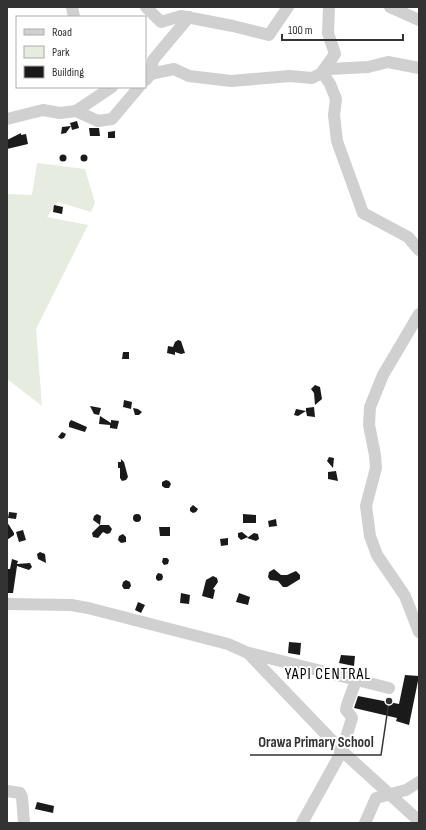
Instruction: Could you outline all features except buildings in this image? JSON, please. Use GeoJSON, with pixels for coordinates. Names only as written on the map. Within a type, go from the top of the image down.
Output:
{"type":"FeatureCollection","features":[{"type":"Feature","properties":{"kind":"street"},"geometry":{"type":"LineString","coordinates":[[146,7],[161,22],[181,16],[269,35],[288,7]]}},
{"type":"Feature","properties":{"kind":"street"},"geometry":{"type":"LineString","coordinates":[[322,72],[335,54],[328,33],[328,7]]}},
{"type":"Feature","properties":{"kind":"street"},"geometry":{"type":"LineString","coordinates":[[390,7],[419,20]]}},
{"type":"Feature","properties":{"kind":"street"},"geometry":{"type":"LineString","coordinates":[[147,76],[152,60],[189,17]]}},
{"type":"Feature","properties":{"kind":"street"},"geometry":{"type":"LineString","coordinates":[[147,76],[174,69],[189,76],[232,81],[290,76],[312,78],[330,69],[368,67],[388,62],[419,68]]}},
{"type":"Feature","properties":{"kind":"street"},"geometry":{"type":"LineString","coordinates":[[322,72],[330,84],[336,99],[334,116],[337,141],[363,212],[408,236],[419,250]]}},
{"type":"Feature","properties":{"kind":"street"},"geometry":{"type":"LineString","coordinates":[[7,119],[43,110],[60,113],[76,111],[110,88]]}},
{"type":"Feature","properties":{"kind":"street"},"geometry":{"type":"LineString","coordinates":[[76,111],[98,121],[112,119],[138,88]]}},
{"type":"Feature","properties":{"kind":"street"},"geometry":{"type":"LineString","coordinates":[[419,314],[382,375],[370,406],[369,425],[376,468],[366,506],[369,530],[377,555],[405,596],[419,632]]}},
{"type":"Feature","properties":{"kind":"street"},"geometry":{"type":"LineString","coordinates":[[7,604],[71,605],[88,608],[228,644],[248,653],[389,688]]}},
{"type":"Feature","properties":{"kind":"street"},"geometry":{"type":"LineString","coordinates":[[248,653],[342,751],[419,821]]}},
{"type":"Feature","properties":{"kind":"street"},"geometry":{"type":"LineString","coordinates":[[302,823],[342,751],[352,718],[347,711],[346,706],[353,693],[356,680]]}},
{"type":"Feature","properties":{"kind":"street"},"geometry":{"type":"LineString","coordinates":[[365,823],[376,798],[406,790],[419,782]]}},
{"type":"Feature","properties":{"kind":"street"},"geometry":{"type":"LineString","coordinates":[[7,791],[20,793],[22,797],[24,823]]}},
{"type":"Feature","properties":{"kind":"green space"},"geometry":{"type":"Polygon","coordinates":[[[37,163],[85,169],[95,203],[91,212],[58,202],[47,217],[88,225],[36,329],[42,406],[7,379],[7,194],[32,195],[37,163]]]}},
{"type":"Feature","properties":{"kind":"place","name":"Orawa Primary School"},"geometry":{"type":"Point","coordinates":[389,701]}},
{"type":"Feature","properties":{"kind":"district","name":"YAPI CENTRAL"},"geometry":{"type":"Point","coordinates":[328,673]}}]}
